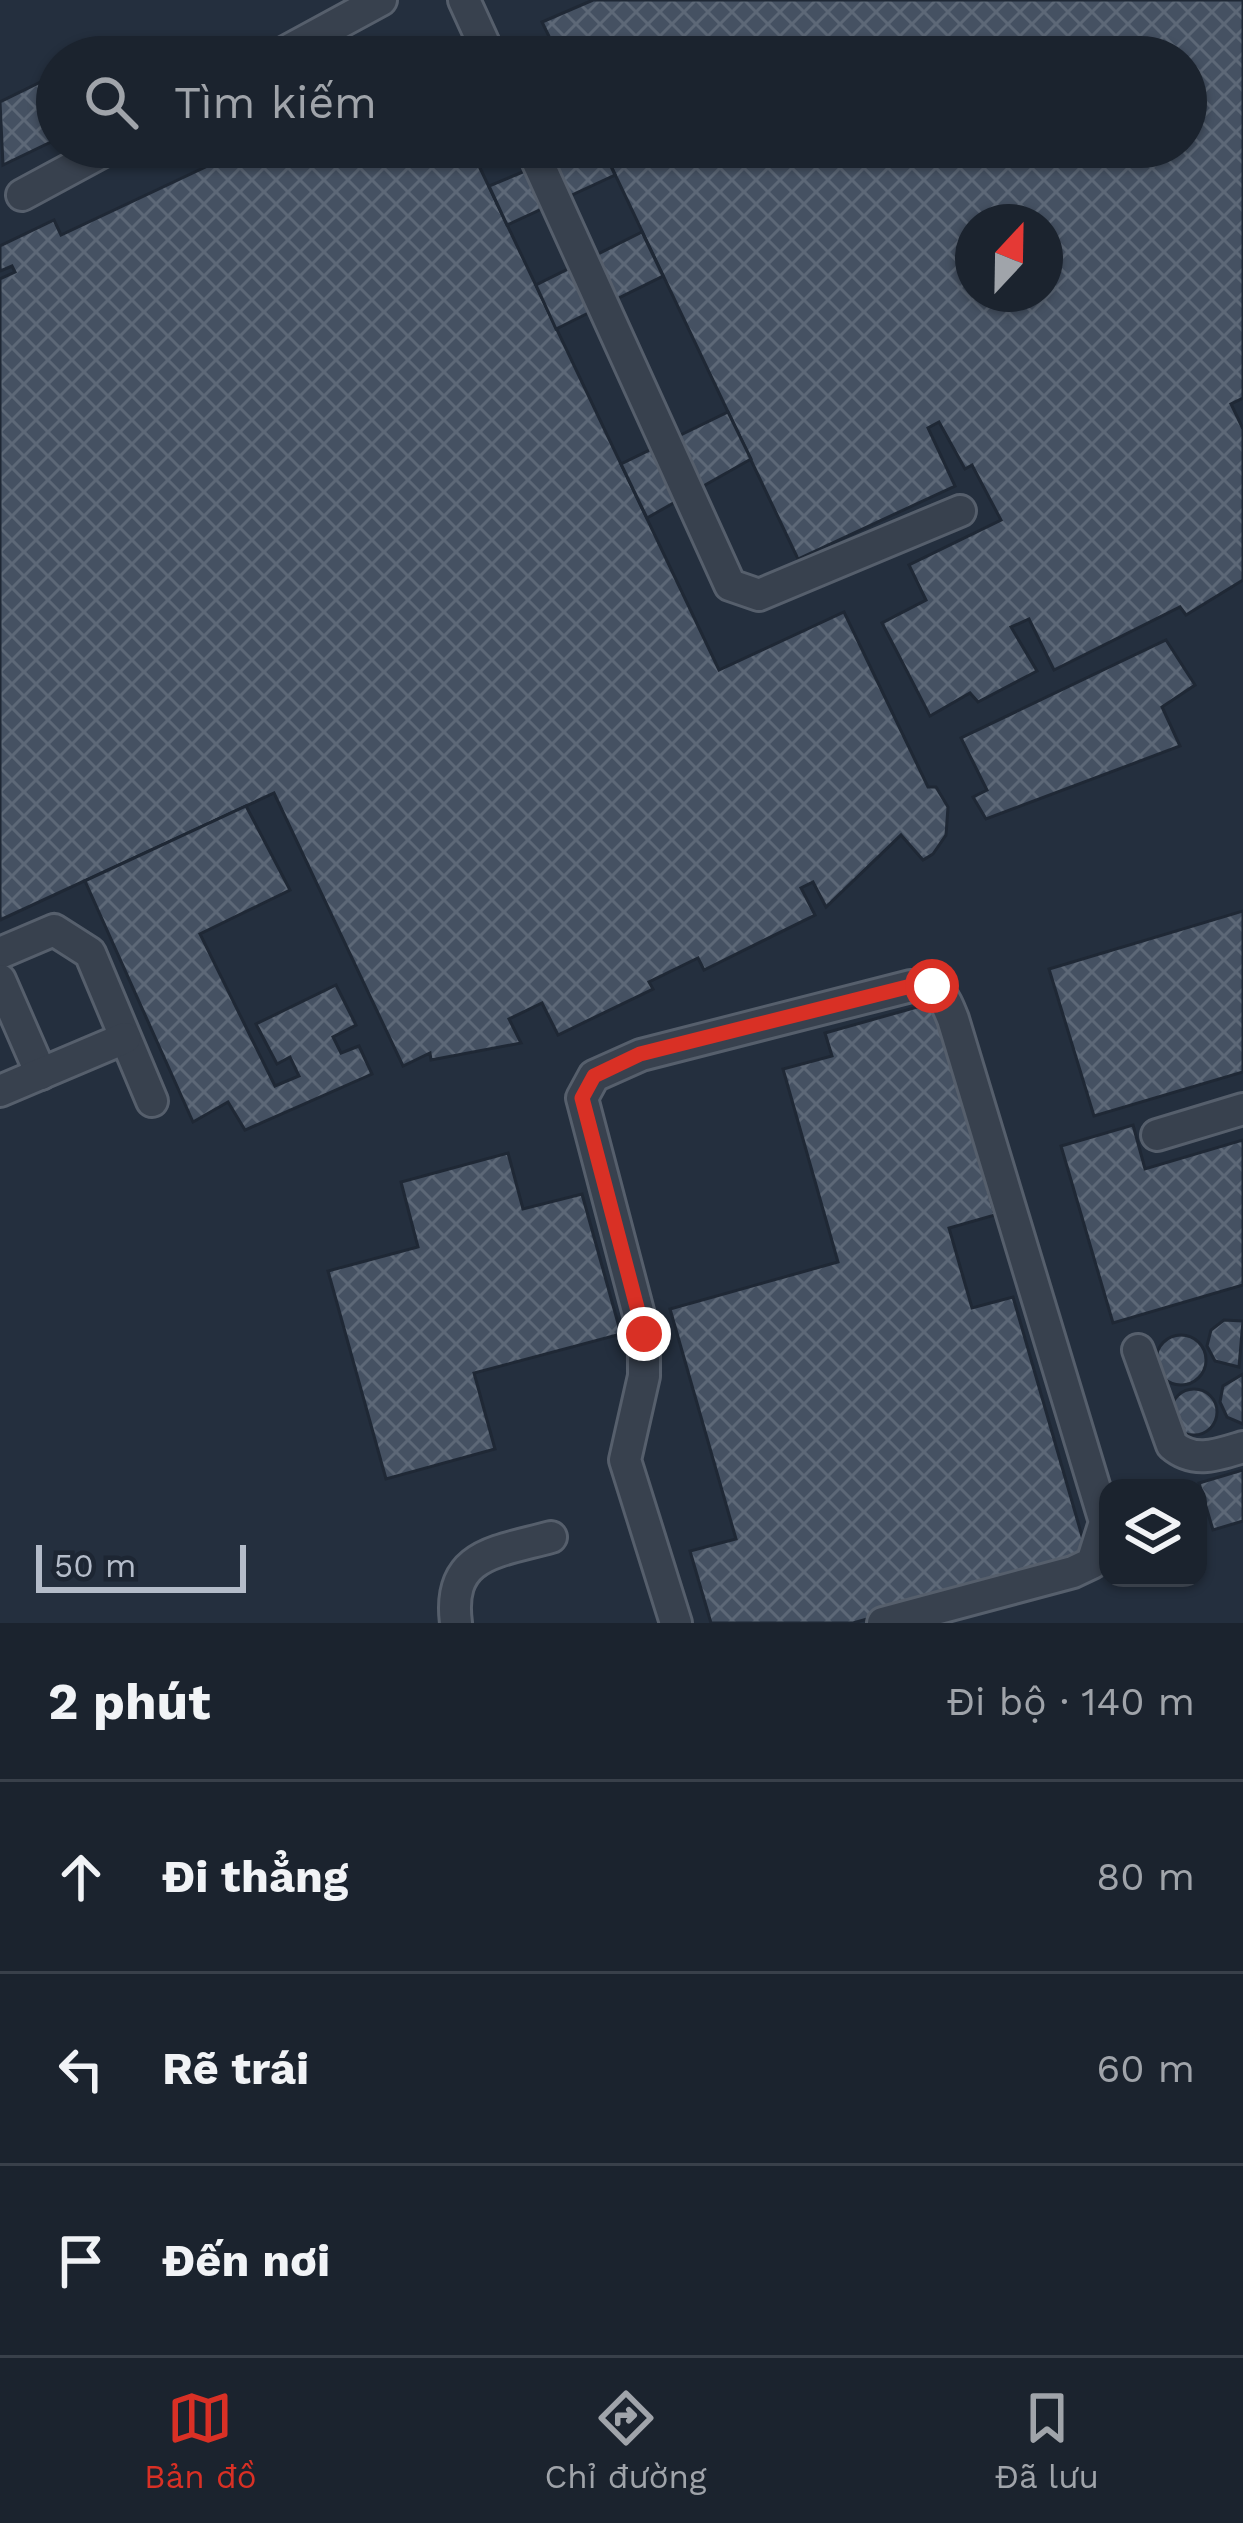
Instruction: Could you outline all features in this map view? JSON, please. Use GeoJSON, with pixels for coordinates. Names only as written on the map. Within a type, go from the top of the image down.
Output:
{"type":"FeatureCollection","features":[{"type":"Feature","properties":{"kind":"lane"},"geometry":{"type":"LineString","coordinates":[[464,0],[480,36]]}},
{"type":"Feature","properties":{"kind":"lane"},"geometry":{"type":"LineString","coordinates":[[313,36],[370,3]]}},
{"type":"Feature","properties":{"kind":"lane"},"geometry":{"type":"LineString","coordinates":[[22,196],[73,168]]}},
{"type":"Feature","properties":{"kind":"lane"},"geometry":{"type":"LineString","coordinates":[[541,168],[730,586],[759,595],[960,511]]}},
{"type":"Feature","properties":{"kind":"lane"},"geometry":{"type":"LineString","coordinates":[[0,952],[54,930],[67,934],[90,953],[152,1101]]}},
{"type":"Feature","properties":{"kind":"lane"},"geometry":{"type":"LineString","coordinates":[[0,980],[41,1074]]}},
{"type":"Feature","properties":{"kind":"lane"},"geometry":{"type":"LineString","coordinates":[[676,1623],[625,1460],[644,1376],[644,1334],[582,1098],[594,1076],[640,1054],[911,986],[932,986],[943,994],[952,1019],[1105,1522],[1092,1562],[1073,1572],[883,1623]]}},
{"type":"Feature","properties":{"kind":"lane"},"geometry":{"type":"LineString","coordinates":[[0,1091],[125,1039]]}},
{"type":"Feature","properties":{"kind":"lane"},"geometry":{"type":"LineString","coordinates":[[1157,1136],[1243,1109]]}},
{"type":"Feature","properties":{"kind":"lane"},"geometry":{"type":"LineString","coordinates":[[1138,1350],[1172,1445],[1184,1456],[1210,1457],[1243,1447]]}},
{"type":"Feature","properties":{"kind":"lane"},"geometry":{"type":"LineString","coordinates":[[456,1623],[452,1596],[459,1576],[480,1558],[551,1537]]}},
{"type":"Feature","properties":{"kind":"building"},"geometry":{"type":"Polygon","coordinates":[[[593,0],[1243,0],[1243,398],[1231,404],[1243,429],[1243,580],[1186,615],[1180,607],[1054,670],[1029,619],[1011,627],[1037,671],[978,702],[970,693],[930,716],[882,623],[926,600],[909,565],[1001,520],[972,465],[965,469],[939,422],[928,428],[955,486],[798,559],[612,168],[1207,168],[1207,36],[549,36],[542,22],[593,0]]]}},
{"type":"Feature","properties":{"kind":"building"},"geometry":{"type":"Polygon","coordinates":[[[36,84],[36,149],[3,165],[0,102],[36,84]]]}},
{"type":"Feature","properties":{"kind":"building"},"geometry":{"type":"Polygon","coordinates":[[[203,168],[480,168],[719,670],[844,612],[928,787],[936,787],[948,807],[946,835],[933,854],[923,860],[901,835],[826,907],[813,882],[801,888],[815,915],[704,970],[698,958],[649,982],[653,989],[558,1035],[542,1003],[509,1019],[521,1043],[431,1060],[430,1053],[403,1066],[274,793],[0,920],[0,279],[15,272],[12,266],[0,271],[0,246],[54,220],[61,235],[203,168]]]}},
{"type":"Feature","properties":{"kind":"building"},"geometry":{"type":"Polygon","coordinates":[[[532,168],[612,168],[615,175],[507,225],[489,186],[532,168]]]}},
{"type":"Feature","properties":{"kind":"building"},"geometry":{"type":"Polygon","coordinates":[[[642,232],[663,276],[556,329],[536,285],[642,232]]]}},
{"type":"Feature","properties":{"kind":"building"},"geometry":{"type":"Polygon","coordinates":[[[728,412],[751,459],[647,518],[621,464],[728,412]]]}},
{"type":"Feature","properties":{"kind":"building"},"geometry":{"type":"Polygon","coordinates":[[[1166,640],[1195,685],[1162,707],[1180,746],[986,819],[973,797],[987,790],[961,738],[1166,640]]]}},
{"type":"Feature","properties":{"kind":"building"},"geometry":{"type":"Polygon","coordinates":[[[246,806],[290,890],[200,934],[275,1086],[299,1076],[290,1057],[277,1064],[256,1024],[336,985],[356,1025],[333,1037],[341,1053],[359,1046],[372,1074],[245,1130],[228,1102],[193,1122],[85,881],[246,806]]]}},
{"type":"Feature","properties":{"kind":"building"},"geometry":{"type":"Polygon","coordinates":[[[1243,911],[1243,1072],[1094,1116],[1049,969],[1243,911]]]}},
{"type":"Feature","properties":{"kind":"building"},"geometry":{"type":"Polygon","coordinates":[[[935,1002],[995,1215],[949,1228],[972,1308],[1013,1297],[1088,1557],[853,1623],[711,1623],[690,1551],[736,1539],[670,1309],[838,1262],[783,1069],[832,1056],[825,1033],[935,1002]]]}},
{"type":"Feature","properties":{"kind":"building"},"geometry":{"type":"Polygon","coordinates":[[[1133,1125],[1145,1169],[1243,1140],[1243,1285],[1113,1323],[1061,1146],[1133,1125]]]}},
{"type":"Feature","properties":{"kind":"building"},"geometry":{"type":"Polygon","coordinates":[[[508,1153],[523,1209],[582,1194],[621,1334],[474,1373],[495,1449],[386,1479],[328,1271],[418,1247],[401,1182],[508,1153]]]}},
{"type":"Feature","properties":{"kind":"building"},"geometry":{"type":"Polygon","coordinates":[[[1224,1320],[1243,1321],[1239,1367],[1215,1361],[1207,1346],[1211,1330],[1224,1320]]]}},
{"type":"Feature","properties":{"kind":"building"},"geometry":{"type":"Polygon","coordinates":[[[1181,1335],[1198,1343],[1206,1360],[1198,1377],[1181,1385],[1164,1377],[1156,1360],[1164,1343],[1181,1335]]]}},
{"type":"Feature","properties":{"kind":"building"},"geometry":{"type":"Polygon","coordinates":[[[1243,1374],[1243,1424],[1227,1417],[1220,1402],[1223,1386],[1243,1374]]]}},
{"type":"Feature","properties":{"kind":"building"},"geometry":{"type":"Polygon","coordinates":[[[1194,1389],[1211,1395],[1217,1412],[1211,1429],[1194,1435],[1177,1429],[1171,1412],[1177,1395],[1194,1389]]]}},
{"type":"Feature","properties":{"kind":"building"},"geometry":{"type":"Polygon","coordinates":[[[1243,1470],[1243,1521],[1213,1530],[1207,1481],[1243,1470]]]}},
{"type":"Feature","properties":{"kind":"route"},"geometry":{"type":"LineString","coordinates":[[644,1334],[582,1098],[594,1076],[640,1054],[760,1028],[911,986],[932,986]]}}]}
